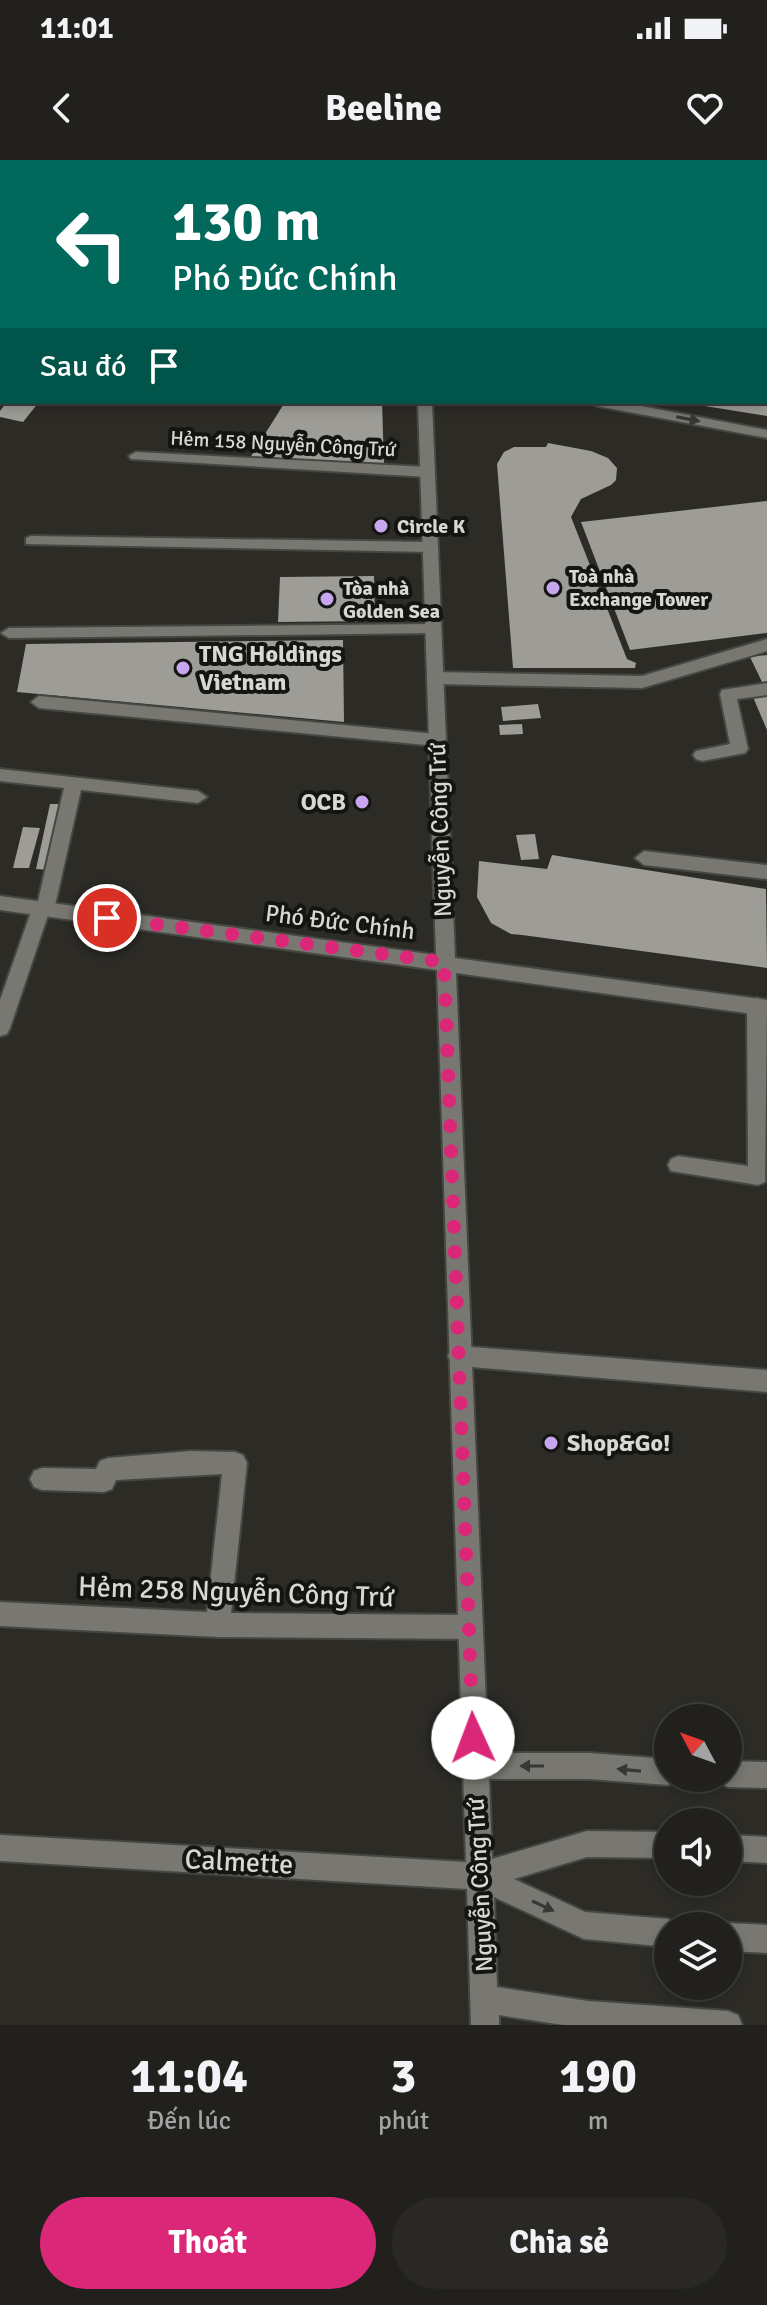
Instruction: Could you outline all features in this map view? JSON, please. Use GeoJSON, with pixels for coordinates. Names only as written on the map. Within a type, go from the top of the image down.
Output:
{"type":"FeatureCollection","features":[{"type":"Feature","properties":{"kind":"street","name":"Nguyễn Công Trứ"},"geometry":{"type":"LineString","coordinates":[[425,404],[485,2012]]}},
{"type":"Feature","properties":{"kind":"street"},"geometry":{"type":"LineString","coordinates":[[608,404],[767,434]]}},
{"type":"Feature","properties":{"kind":"street","name":"Hẻm 158 Nguyễn Công Trứ"},"geometry":{"type":"LineString","coordinates":[[136,456],[427,472]]}},
{"type":"Feature","properties":{"kind":"street"},"geometry":{"type":"LineString","coordinates":[[31,541],[430,547]]}},
{"type":"Feature","properties":{"kind":"street"},"geometry":{"type":"LineString","coordinates":[[9,633],[432,629]]}},
{"type":"Feature","properties":{"kind":"street"},"geometry":{"type":"LineString","coordinates":[[435,678],[642,682],[767,645]]}},
{"type":"Feature","properties":{"kind":"street"},"geometry":{"type":"LineString","coordinates":[[702,755],[739,749],[728,694],[767,689]]}},
{"type":"Feature","properties":{"kind":"street"},"geometry":{"type":"LineString","coordinates":[[39,702],[436,740]]}},
{"type":"Feature","properties":{"kind":"street"},"geometry":{"type":"LineString","coordinates":[[0,775],[198,797]]}},
{"type":"Feature","properties":{"kind":"street"},"geometry":{"type":"LineString","coordinates":[[0,1028],[43,909],[74,784]]}},
{"type":"Feature","properties":{"kind":"street"},"geometry":{"type":"LineString","coordinates":[[644,858],[767,872]]}},
{"type":"Feature","properties":{"kind":"street","name":"Phó Đức Chính"},"geometry":{"type":"LineString","coordinates":[[0,903],[762,1007]]}},
{"type":"Feature","properties":{"kind":"street"},"geometry":{"type":"LineString","coordinates":[[678,1165],[758,1176],[762,1007]]}},
{"type":"Feature","properties":{"kind":"street"},"geometry":{"type":"LineString","coordinates":[[459,1356],[767,1381]]}},
{"type":"Feature","properties":{"kind":"street"},"geometry":{"type":"LineString","coordinates":[[42,1479],[104,1481],[108,1469],[191,1462],[235,1463],[218,1625]]}},
{"type":"Feature","properties":{"kind":"street","name":"Hẻm 258 Nguyễn Công Trứ"},"geometry":{"type":"LineString","coordinates":[[0,1614],[218,1625],[470,1627]]}},
{"type":"Feature","properties":{"kind":"street"},"geometry":{"type":"LineString","coordinates":[[474,1766],[589,1766],[654,1771]]}},
{"type":"Feature","properties":{"kind":"street"},"geometry":{"type":"LineString","coordinates":[[742,1774],[767,1775]]}},
{"type":"Feature","properties":{"kind":"street"},"geometry":{"type":"LineString","coordinates":[[478,1876],[587,1844],[654,1844]]}},
{"type":"Feature","properties":{"kind":"street","name":"Calmette"},"geometry":{"type":"LineString","coordinates":[[0,1848],[478,1876]]}},
{"type":"Feature","properties":{"kind":"street"},"geometry":{"type":"LineString","coordinates":[[742,1849],[767,1850]]}},
{"type":"Feature","properties":{"kind":"street"},"geometry":{"type":"LineString","coordinates":[[478,1876],[584,1925],[654,1932]]}},
{"type":"Feature","properties":{"kind":"street"},"geometry":{"type":"LineString","coordinates":[[742,1938],[767,1939]]}},
{"type":"Feature","properties":{"kind":"street"},"geometry":{"type":"LineString","coordinates":[[485,2012],[588,2015],[728,2025]]}},
{"type":"Feature","properties":{"kind":"building"},"geometry":{"type":"Polygon","coordinates":[[[5,404],[37,404],[23,422],[0,417],[5,404]]]}},
{"type":"Feature","properties":{"kind":"building"},"geometry":{"type":"Polygon","coordinates":[[[284,404],[382,404],[384,466],[250,458],[284,404]]]}},
{"type":"Feature","properties":{"kind":"building"},"geometry":{"type":"Polygon","coordinates":[[[692,404],[767,404],[767,416],[692,404]]]}},
{"type":"Feature","properties":{"kind":"building","name":"Toà nhà Exchange Tower"},"geometry":{"type":"Polygon","coordinates":[[[548,443],[591,451],[608,458],[617,468],[616,480],[581,499],[571,517],[627,659],[636,663],[635,668],[513,668],[497,464],[504,452],[514,447],[546,447],[548,443]]]}},
{"type":"Feature","properties":{"kind":"building"},"geometry":{"type":"Polygon","coordinates":[[[767,501],[767,633],[630,650],[581,522],[767,501]]]}},
{"type":"Feature","properties":{"kind":"building","name":"Tòa nhà Golden Sea"},"geometry":{"type":"Polygon","coordinates":[[[374,576],[375,621],[278,622],[280,577],[374,576]]]}},
{"type":"Feature","properties":{"kind":"building","name":"TNG Holdings Vietnam"},"geometry":{"type":"Polygon","coordinates":[[[343,640],[344,722],[17,692],[26,644],[343,640]]]}},
{"type":"Feature","properties":{"kind":"building"},"geometry":{"type":"Polygon","coordinates":[[[767,655],[767,682],[762,682],[750,657],[767,655]]]}},
{"type":"Feature","properties":{"kind":"building"},"geometry":{"type":"Polygon","coordinates":[[[767,695],[767,730],[753,697],[767,695]]]}},
{"type":"Feature","properties":{"kind":"building"},"geometry":{"type":"Polygon","coordinates":[[[538,704],[541,718],[503,721],[501,707],[538,704]]]}},
{"type":"Feature","properties":{"kind":"building"},"geometry":{"type":"Polygon","coordinates":[[[522,724],[523,734],[500,735],[499,725],[522,724]]]}},
{"type":"Feature","properties":{"kind":"building"},"geometry":{"type":"Polygon","coordinates":[[[50,804],[66,804],[51,870],[36,869],[50,804]]]}},
{"type":"Feature","properties":{"kind":"building"},"geometry":{"type":"Polygon","coordinates":[[[23,827],[40,828],[29,868],[13,868],[23,827]]]}},
{"type":"Feature","properties":{"kind":"building"},"geometry":{"type":"Polygon","coordinates":[[[535,834],[539,859],[521,860],[516,835],[535,834]]]}},
{"type":"Feature","properties":{"kind":"building"},"geometry":{"type":"Polygon","coordinates":[[[552,855],[766,889],[767,968],[511,934],[491,923],[477,897],[479,861],[547,869],[552,855]]]}},
{"type":"Feature","properties":{"kind":"place","name":"Circle K"},"geometry":{"type":"Point","coordinates":[381,526]}},
{"type":"Feature","properties":{"kind":"place","name":"Toà nhà Exchange Tower"},"geometry":{"type":"Point","coordinates":[553,588]}},
{"type":"Feature","properties":{"kind":"place","name":"Tòa nhà Golden Sea"},"geometry":{"type":"Point","coordinates":[327,599]}},
{"type":"Feature","properties":{"kind":"place","name":"TNG Holdings Vietnam"},"geometry":{"type":"Point","coordinates":[183,668]}},
{"type":"Feature","properties":{"kind":"place","name":"OCB"},"geometry":{"type":"Point","coordinates":[362,802]}},
{"type":"Feature","properties":{"kind":"place","name":"Shop&Go!"},"geometry":{"type":"Point","coordinates":[551,1443]}},
{"type":"Feature","properties":{"kind":"route"},"geometry":{"type":"LineString","coordinates":[[107,918],[444,962],[473,1738]]}}]}
